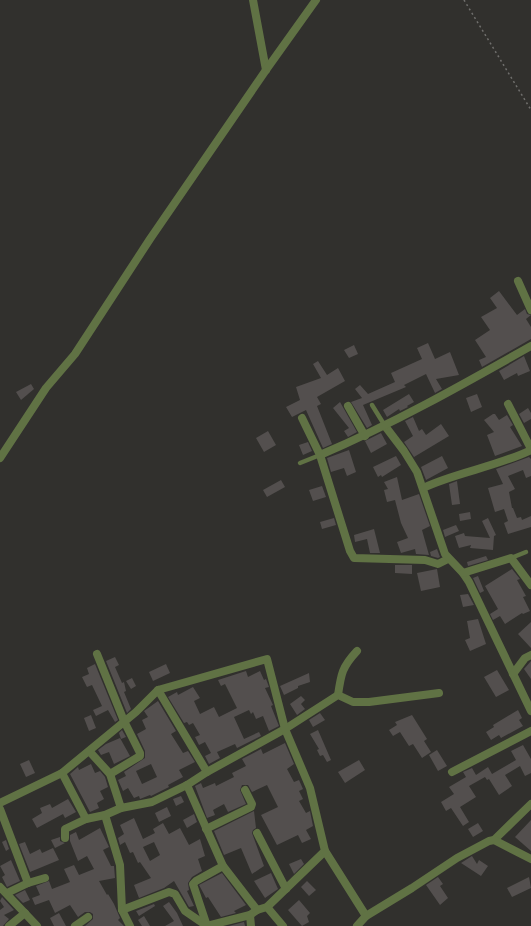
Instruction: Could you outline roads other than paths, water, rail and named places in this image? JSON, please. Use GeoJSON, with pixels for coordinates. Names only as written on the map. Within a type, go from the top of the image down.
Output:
{"type":"FeatureCollection","features":[{"type":"Feature","properties":{"kind":"street"},"geometry":{"type":"LineString","coordinates":[[253,0],[266,70]]}},
{"type":"Feature","properties":{"kind":"street"},"geometry":{"type":"LineString","coordinates":[[0,458],[46,388],[75,354],[266,70],[316,0]]}},
{"type":"Feature","properties":{"kind":"street"},"geometry":{"type":"LineString","coordinates":[[518,281],[531,310]]}},
{"type":"Feature","properties":{"kind":"street"},"geometry":{"type":"LineString","coordinates":[[320,456],[365,436],[435,401],[531,346]]}},
{"type":"Feature","properties":{"kind":"street"},"geometry":{"type":"LineString","coordinates":[[422,488],[446,478],[512,458],[531,450],[508,404]]}},
{"type":"Feature","properties":{"kind":"street"},"geometry":{"type":"LineString","coordinates":[[348,406],[365,436]]}},
{"type":"Feature","properties":{"kind":"street"},"geometry":{"type":"LineString","coordinates":[[302,418],[320,456],[350,551],[354,558],[425,560],[438,564],[448,559]]}},
{"type":"Feature","properties":{"kind":"street"},"geometry":{"type":"LineString","coordinates":[[385,426],[413,465],[448,559],[463,573],[474,593],[531,710]]}},
{"type":"Feature","properties":{"kind":"street"},"geometry":{"type":"LineString","coordinates":[[463,573],[512,558],[531,585]]}},
{"type":"Feature","properties":{"kind":"street"},"geometry":{"type":"LineString","coordinates":[[65,838],[65,829],[86,819],[105,815],[121,808],[152,802],[187,786],[207,772],[285,729],[338,695],[342,671],[345,664],[357,651]]}},
{"type":"Feature","properties":{"kind":"street"},"geometry":{"type":"LineString","coordinates":[[97,654],[140,756],[110,774]]}},
{"type":"Feature","properties":{"kind":"street"},"geometry":{"type":"LineString","coordinates":[[513,674],[525,658],[531,655]]}},
{"type":"Feature","properties":{"kind":"street"},"geometry":{"type":"LineString","coordinates":[[0,803],[62,773],[90,752],[136,712],[158,690],[265,658],[268,661],[285,729],[310,788],[325,851],[366,916]]}},
{"type":"Feature","properties":{"kind":"street"},"geometry":{"type":"LineString","coordinates":[[158,690],[207,772]]}},
{"type":"Feature","properties":{"kind":"street"},"geometry":{"type":"LineString","coordinates":[[338,695],[353,702],[369,702],[439,692]]}},
{"type":"Feature","properties":{"kind":"street"},"geometry":{"type":"LineString","coordinates":[[452,772],[531,731]]}},
{"type":"Feature","properties":{"kind":"street"},"geometry":{"type":"LineString","coordinates":[[90,752],[110,774],[121,808]]}},
{"type":"Feature","properties":{"kind":"street"},"geometry":{"type":"LineString","coordinates":[[62,773],[86,819]]}},
{"type":"Feature","properties":{"kind":"street"},"geometry":{"type":"LineString","coordinates":[[187,786],[224,866],[257,910]]}},
{"type":"Feature","properties":{"kind":"street"},"geometry":{"type":"LineString","coordinates":[[206,829],[251,807],[252,804],[245,790]]}},
{"type":"Feature","properties":{"kind":"street"},"geometry":{"type":"LineString","coordinates":[[357,926],[366,916],[457,858],[482,843],[494,840],[531,804]]}},
{"type":"Feature","properties":{"kind":"street"},"geometry":{"type":"LineString","coordinates":[[0,809],[28,883]]}},
{"type":"Feature","properties":{"kind":"street"},"geometry":{"type":"LineString","coordinates":[[105,815],[120,865],[122,910],[130,926]]}},
{"type":"Feature","properties":{"kind":"street"},"geometry":{"type":"LineString","coordinates":[[257,833],[286,889]]}},
{"type":"Feature","properties":{"kind":"street"},"geometry":{"type":"LineString","coordinates":[[494,840],[531,859]]}},
{"type":"Feature","properties":{"kind":"street"},"geometry":{"type":"LineString","coordinates":[[122,910],[172,892],[185,911],[207,926],[250,915],[257,910],[267,907],[325,851]]}},
{"type":"Feature","properties":{"kind":"street"},"geometry":{"type":"LineString","coordinates":[[207,926],[194,884],[196,881],[224,866]]}},
{"type":"Feature","properties":{"kind":"street"},"geometry":{"type":"LineString","coordinates":[[6,893],[28,883],[45,878]]}},
{"type":"Feature","properties":{"kind":"street"},"geometry":{"type":"LineString","coordinates":[[0,886],[37,926]]}},
{"type":"Feature","properties":{"kind":"street"},"geometry":{"type":"LineString","coordinates":[[267,907],[283,926]]}},
{"type":"Feature","properties":{"kind":"street"},"geometry":{"type":"LineString","coordinates":[[9,926],[25,913]]}},
{"type":"Feature","properties":{"kind":"street"},"geometry":{"type":"LineString","coordinates":[[250,915],[251,926]]}},
{"type":"Feature","properties":{"kind":"street"},"geometry":{"type":"LineString","coordinates":[[75,926],[88,917]]}},
{"type":"Feature","properties":{"kind":"lane"},"geometry":{"type":"LineString","coordinates":[[372,405],[385,426]]}},
{"type":"Feature","properties":{"kind":"lane"},"geometry":{"type":"LineString","coordinates":[[300,463],[320,456]]}},
{"type":"Feature","properties":{"kind":"lane"},"geometry":{"type":"LineString","coordinates":[[512,558],[526,552]]}}]}
